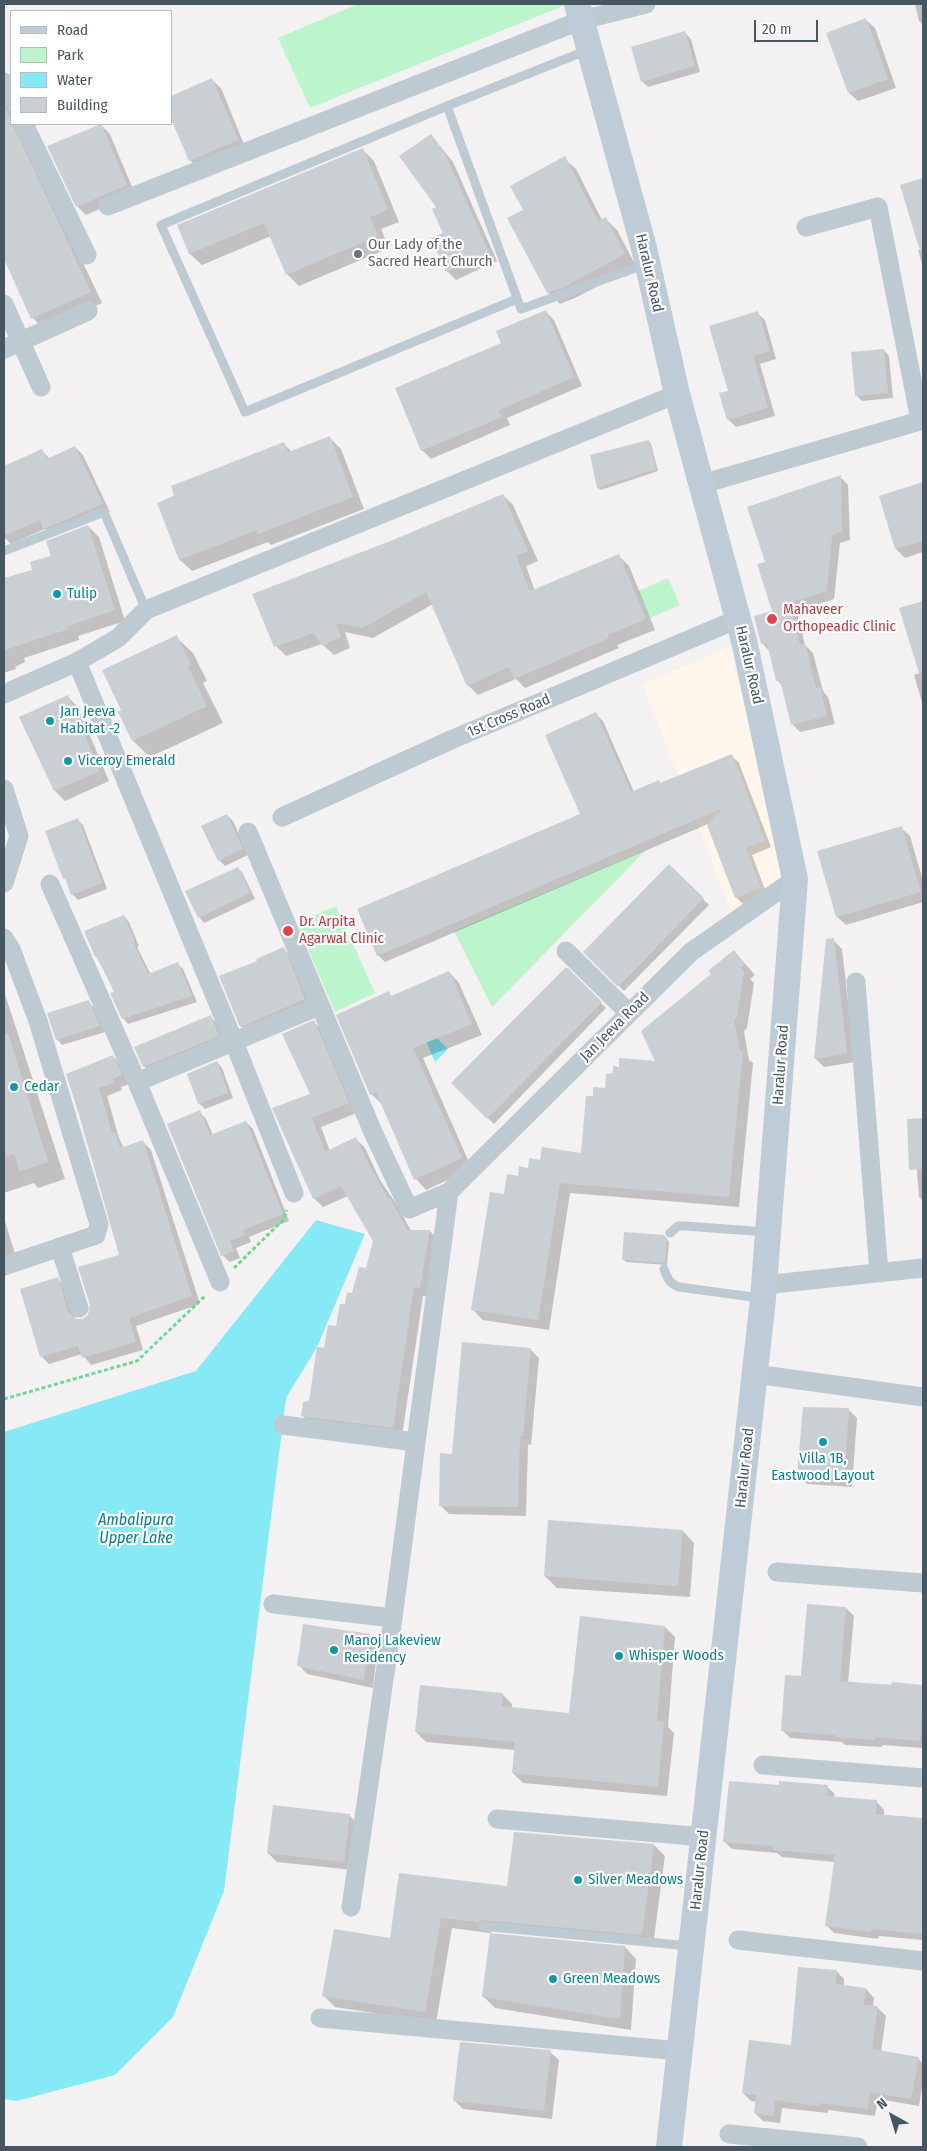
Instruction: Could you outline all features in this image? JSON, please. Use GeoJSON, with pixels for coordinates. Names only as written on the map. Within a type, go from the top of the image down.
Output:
{"type":"FeatureCollection","features":[{"type":"Feature","properties":{"kind":"street"},"geometry":{"type":"LineString","coordinates":[[108,206],[579,12],[646,4]]}},
{"type":"Feature","properties":{"kind":"street","name":"Haralur Road"},"geometry":{"type":"LineString","coordinates":[[579,12],[647,264],[676,394],[738,619],[795,879],[768,1232],[755,1374],[669,2147]]}},
{"type":"Feature","properties":{"kind":"street"},"geometry":{"type":"LineString","coordinates":[[4,82],[10,96]]}},
{"type":"Feature","properties":{"kind":"street"},"geometry":{"type":"LineString","coordinates":[[24,125],[87,255]]}},
{"type":"Feature","properties":{"kind":"street"},"geometry":{"type":"LineString","coordinates":[[702,484],[921,420],[878,208],[806,227]]}},
{"type":"Feature","properties":{"kind":"street"},"geometry":{"type":"LineString","coordinates":[[4,304],[12,346],[41,387]]}},
{"type":"Feature","properties":{"kind":"street"},"geometry":{"type":"LineString","coordinates":[[12,346],[88,311]]}},
{"type":"Feature","properties":{"kind":"street"},"geometry":{"type":"LineString","coordinates":[[4,694],[77,662],[118,638],[146,610],[676,394]]}},
{"type":"Feature","properties":{"kind":"street","name":"1st Cross Road"},"geometry":{"type":"LineString","coordinates":[[282,817],[453,739],[738,619]]}},
{"type":"Feature","properties":{"kind":"street"},"geometry":{"type":"LineString","coordinates":[[77,662],[234,1042],[294,1193]]}},
{"type":"Feature","properties":{"kind":"street"},"geometry":{"type":"LineString","coordinates":[[4,789],[19,836],[4,883]]}},
{"type":"Feature","properties":{"kind":"street"},"geometry":{"type":"LineString","coordinates":[[248,832],[319,1006],[372,1130],[409,1209],[448,1192]]}},
{"type":"Feature","properties":{"kind":"street","name":"Jan Jeeva Road"},"geometry":{"type":"LineString","coordinates":[[448,1192],[691,952],[795,879]]}},
{"type":"Feature","properties":{"kind":"street"},"geometry":{"type":"LineString","coordinates":[[50,884],[137,1082],[220,1282]]}},
{"type":"Feature","properties":{"kind":"street"},"geometry":{"type":"LineString","coordinates":[[4,938],[11,949],[38,1021],[99,1224],[96,1235],[4,1266]]}},
{"type":"Feature","properties":{"kind":"street"},"geometry":{"type":"LineString","coordinates":[[566,951],[629,1013]]}},
{"type":"Feature","properties":{"kind":"street"},"geometry":{"type":"LineString","coordinates":[[856,982],[880,1273]]}},
{"type":"Feature","properties":{"kind":"street"},"geometry":{"type":"LineString","coordinates":[[137,1082],[319,1006]]}},
{"type":"Feature","properties":{"kind":"street"},"geometry":{"type":"LineString","coordinates":[[351,1907],[394,1618],[448,1192]]}},
{"type":"Feature","properties":{"kind":"street"},"geometry":{"type":"LineString","coordinates":[[60,1247],[78,1308]]}},
{"type":"Feature","properties":{"kind":"street"},"geometry":{"type":"LineString","coordinates":[[763,1292],[923,1268]]}},
{"type":"Feature","properties":{"kind":"street"},"geometry":{"type":"LineString","coordinates":[[755,1374],[923,1397]]}},
{"type":"Feature","properties":{"kind":"street"},"geometry":{"type":"LineString","coordinates":[[283,1425],[416,1442]]}},
{"type":"Feature","properties":{"kind":"street"},"geometry":{"type":"LineString","coordinates":[[777,1572],[923,1583]]}},
{"type":"Feature","properties":{"kind":"street"},"geometry":{"type":"LineString","coordinates":[[273,1604],[394,1618]]}},
{"type":"Feature","properties":{"kind":"street"},"geometry":{"type":"LineString","coordinates":[[763,1765],[923,1778]]}},
{"type":"Feature","properties":{"kind":"street"},"geometry":{"type":"LineString","coordinates":[[497,1819],[704,1837]]}},
{"type":"Feature","properties":{"kind":"street"},"geometry":{"type":"LineString","coordinates":[[738,1940],[923,1962]]}},
{"type":"Feature","properties":{"kind":"street"},"geometry":{"type":"LineString","coordinates":[[320,2018],[680,2051]]}},
{"type":"Feature","properties":{"kind":"street"},"geometry":{"type":"LineString","coordinates":[[729,2134],[858,2147]]}},
{"type":"Feature","properties":{"kind":"lane"},"geometry":{"type":"LineString","coordinates":[[518,299],[245,412],[160,225],[590,49]]}},
{"type":"Feature","properties":{"kind":"lane"},"geometry":{"type":"LineString","coordinates":[[447,106],[521,309],[647,264]]}},
{"type":"Feature","properties":{"kind":"lane"},"geometry":{"type":"LineString","coordinates":[[4,551],[104,512],[146,610]]}},
{"type":"Feature","properties":{"kind":"lane"},"geometry":{"type":"LineString","coordinates":[[670,1233],[673,1229],[685,1226],[768,1232]]}},
{"type":"Feature","properties":{"kind":"lane"},"geometry":{"type":"LineString","coordinates":[[664,1269],[668,1280],[673,1285],[679,1287],[763,1292]]}},
{"type":"Feature","properties":{"kind":"lane"},"geometry":{"type":"LineString","coordinates":[[482,1926],[691,1946]]}},
{"type":"Feature","properties":{"kind":"path"},"geometry":{"type":"LineString","coordinates":[[4,1399],[137,1361],[282,1220],[294,1193]]}},
{"type":"Feature","properties":{"kind":"shaded area"},"geometry":{"type":"Polygon","coordinates":[[[729,647],[790,876],[733,915],[642,684],[729,647]]]}},
{"type":"Feature","properties":{"kind":"green space"},"geometry":{"type":"Polygon","coordinates":[[[358,4],[562,4],[563,6],[310,108],[278,38],[358,4]]]}},
{"type":"Feature","properties":{"kind":"green space"},"geometry":{"type":"Polygon","coordinates":[[[668,578],[680,605],[650,618],[638,591],[668,578]]]}},
{"type":"Feature","properties":{"kind":"green space"},"geometry":{"type":"Polygon","coordinates":[[[646,850],[492,1007],[454,931],[646,850]]]}},
{"type":"Feature","properties":{"kind":"green space"},"geometry":{"type":"Polygon","coordinates":[[[336,906],[375,993],[335,1012],[297,923],[336,906]]]}},
{"type":"Feature","properties":{"kind":"water"},"geometry":{"type":"Polygon","coordinates":[[[416,1018],[448,1049],[435,1062],[416,1018]]]}},
{"type":"Feature","properties":{"kind":"water","name":"Ambalipura Upper Lake"},"geometry":{"type":"Polygon","coordinates":[[[316,1220],[365,1234],[317,1347],[286,1398],[224,1891],[173,2017],[115,2075],[17,2101],[4,2099],[4,1432],[196,1371],[316,1220]]]}},
{"type":"Feature","properties":{"kind":"building"},"geometry":{"type":"Polygon","coordinates":[[[866,18],[888,79],[848,93],[826,33],[866,18]]]}},
{"type":"Feature","properties":{"kind":"building"},"geometry":{"type":"Polygon","coordinates":[[[685,31],[695,66],[641,82],[631,47],[685,31]]]}},
{"type":"Feature","properties":{"kind":"building"},"geometry":{"type":"Polygon","coordinates":[[[212,78],[238,140],[189,161],[172,121],[172,96],[212,78]]]}},
{"type":"Feature","properties":{"kind":"building"},"geometry":{"type":"Polygon","coordinates":[[[4,106],[10,119],[10,125],[13,125],[91,292],[31,319],[4,259],[4,106]]]}},
{"type":"Feature","properties":{"kind":"building"},"geometry":{"type":"Polygon","coordinates":[[[101,125],[127,185],[76,207],[47,146],[101,125]]]}},
{"type":"Feature","properties":{"kind":"building"},"geometry":{"type":"Polygon","coordinates":[[[431,134],[444,152],[489,252],[446,272],[431,238],[443,233],[432,209],[436,207],[399,156],[431,134]]]}},
{"type":"Feature","properties":{"kind":"building"},"geometry":{"type":"Polygon","coordinates":[[[363,148],[388,210],[370,217],[378,236],[286,275],[264,223],[189,254],[177,225],[363,148]]]}},
{"type":"Feature","properties":{"kind":"building"},"geometry":{"type":"Polygon","coordinates":[[[565,156],[598,221],[606,217],[625,254],[564,287],[547,293],[507,218],[523,210],[510,186],[565,156]]]}},
{"type":"Feature","properties":{"kind":"building"},"geometry":{"type":"Polygon","coordinates":[[[923,178],[923,247],[919,248],[900,185],[923,178]]]}},
{"type":"Feature","properties":{"kind":"building"},"geometry":{"type":"Polygon","coordinates":[[[546,310],[574,377],[499,410],[502,417],[421,451],[395,388],[501,343],[496,331],[546,310]]]}},
{"type":"Feature","properties":{"kind":"building"},"geometry":{"type":"Polygon","coordinates":[[[758,311],[770,351],[753,356],[768,408],[727,420],[719,393],[728,391],[709,326],[758,311]]]}},
{"type":"Feature","properties":{"kind":"building"},"geometry":{"type":"Polygon","coordinates":[[[884,349],[888,393],[855,396],[851,352],[884,349]]]}},
{"type":"Feature","properties":{"kind":"building"},"geometry":{"type":"Polygon","coordinates":[[[330,436],[353,497],[258,534],[257,530],[179,560],[157,503],[174,496],[171,486],[284,442],[288,452],[330,436]]]}},
{"type":"Feature","properties":{"kind":"building"},"geometry":{"type":"Polygon","coordinates":[[[649,440],[656,469],[597,488],[590,455],[649,440]]]}},
{"type":"Feature","properties":{"kind":"building"},"geometry":{"type":"Polygon","coordinates":[[[75,446],[103,504],[43,529],[40,520],[4,536],[4,466],[42,449],[47,459],[75,446]]]}},
{"type":"Feature","properties":{"kind":"building"},"geometry":{"type":"Polygon","coordinates":[[[841,475],[842,532],[832,535],[827,591],[790,603],[800,645],[805,643],[816,688],[820,687],[827,716],[791,725],[780,680],[776,681],[767,643],[761,644],[754,616],[772,611],[757,564],[765,562],[747,507],[841,475]]]}},
{"type":"Feature","properties":{"kind":"building"},"geometry":{"type":"Polygon","coordinates":[[[923,482],[923,541],[895,549],[879,496],[923,482]]]}},
{"type":"Feature","properties":{"kind":"building"},"geometry":{"type":"Polygon","coordinates":[[[503,494],[528,551],[516,556],[530,591],[619,554],[646,619],[608,635],[609,638],[514,679],[509,667],[467,686],[426,592],[363,628],[336,623],[341,637],[322,646],[314,633],[274,647],[252,594],[388,542],[503,494]]]}},
{"type":"Feature","properties":{"kind":"building","name":"Tulip"},"geometry":{"type":"Polygon","coordinates":[[[88,525],[115,610],[68,626],[69,629],[4,650],[4,578],[32,570],[30,562],[51,556],[46,541],[88,525]]]}},
{"type":"Feature","properties":{"kind":"building"},"geometry":{"type":"Polygon","coordinates":[[[923,601],[923,673],[919,673],[899,608],[923,601]]]}},
{"type":"Feature","properties":{"kind":"building"},"geometry":{"type":"Polygon","coordinates":[[[177,635],[191,665],[188,666],[207,706],[132,741],[118,712],[121,710],[102,670],[177,635]]]}},
{"type":"Feature","properties":{"kind":"building"},"geometry":{"type":"Polygon","coordinates":[[[68,695],[100,771],[54,791],[19,717],[68,695]]]}},
{"type":"Feature","properties":{"kind":"building"},"geometry":{"type":"Polygon","coordinates":[[[596,712],[631,792],[659,780],[660,783],[732,754],[765,841],[746,848],[761,888],[735,898],[707,825],[723,808],[377,956],[357,909],[580,814],[545,735],[596,712]]]}},
{"type":"Feature","properties":{"kind":"building"},"geometry":{"type":"Polygon","coordinates":[[[227,814],[243,849],[218,861],[201,826],[227,814]]]}},
{"type":"Feature","properties":{"kind":"building"},"geometry":{"type":"Polygon","coordinates":[[[78,818],[102,883],[71,895],[45,831],[78,818]]]}},
{"type":"Feature","properties":{"kind":"building"},"geometry":{"type":"Polygon","coordinates":[[[902,826],[921,892],[836,917],[817,851],[902,826]]]}},
{"type":"Feature","properties":{"kind":"building"},"geometry":{"type":"Polygon","coordinates":[[[669,864],[704,898],[617,986],[583,952],[669,864]]]}},
{"type":"Feature","properties":{"kind":"building"},"geometry":{"type":"Polygon","coordinates":[[[238,867],[250,893],[198,918],[185,891],[238,867]]]}},
{"type":"Feature","properties":{"kind":"building"},"geometry":{"type":"Polygon","coordinates":[[[124,915],[148,974],[178,962],[192,996],[122,1019],[110,993],[114,992],[97,956],[95,957],[84,931],[124,915]]]}},
{"type":"Feature","properties":{"kind":"building"},"geometry":{"type":"Polygon","coordinates":[[[834,938],[847,1053],[814,1059],[826,939],[834,938]]]}},
{"type":"Feature","properties":{"kind":"building"},"geometry":{"type":"Polygon","coordinates":[[[284,947],[305,999],[240,1027],[219,976],[257,961],[256,959],[284,947]]]}},
{"type":"Feature","properties":{"kind":"building"},"geometry":{"type":"Polygon","coordinates":[[[734,950],[745,964],[741,967],[744,972],[737,1017],[734,1020],[740,1051],[743,1051],[729,1197],[560,1183],[538,1320],[471,1310],[490,1192],[504,1194],[507,1174],[518,1176],[519,1166],[528,1168],[529,1158],[540,1160],[542,1147],[581,1153],[586,1096],[593,1096],[593,1087],[605,1088],[606,1074],[613,1073],[613,1066],[619,1067],[619,1058],[655,1061],[641,1031],[711,974],[708,971],[734,950]]]}},
{"type":"Feature","properties":{"kind":"building"},"geometry":{"type":"Polygon","coordinates":[[[565,968],[568,968],[602,1002],[487,1119],[451,1083],[565,968]]]}},
{"type":"Feature","properties":{"kind":"building"},"geometry":{"type":"Polygon","coordinates":[[[449,971],[472,1024],[413,1048],[462,1158],[414,1180],[376,1092],[370,1095],[336,1015],[389,991],[391,996],[449,971]]]}},
{"type":"Feature","properties":{"kind":"building"},"geometry":{"type":"Polygon","coordinates":[[[89,1000],[100,1026],[56,1040],[47,1013],[89,1000]]]}},
{"type":"Feature","properties":{"kind":"building"},"geometry":{"type":"Polygon","coordinates":[[[211,1015],[219,1036],[143,1067],[134,1047],[211,1015]]]}},
{"type":"Feature","properties":{"kind":"building"},"geometry":{"type":"Polygon","coordinates":[[[314,1020],[349,1103],[312,1118],[325,1152],[356,1137],[373,1173],[388,1199],[390,1198],[407,1230],[430,1230],[420,1288],[414,1287],[393,1428],[301,1416],[303,1402],[309,1401],[317,1347],[324,1348],[328,1325],[336,1326],[340,1304],[345,1304],[347,1292],[352,1293],[359,1267],[366,1268],[373,1241],[341,1186],[313,1199],[272,1108],[310,1094],[282,1034],[314,1020]]]}},
{"type":"Feature","properties":{"kind":"building","name":"Cedar"},"geometry":{"type":"Polygon","coordinates":[[[4,1033],[8,1033],[48,1162],[20,1171],[14,1154],[4,1157],[4,1033]]]}},
{"type":"Feature","properties":{"kind":"building"},"geometry":{"type":"Polygon","coordinates":[[[113,1055],[122,1075],[113,1079],[115,1082],[99,1088],[112,1133],[115,1132],[120,1148],[143,1140],[192,1296],[129,1318],[136,1342],[82,1358],[78,1346],[40,1357],[20,1289],[58,1277],[68,1312],[76,1319],[83,1319],[88,1315],[90,1305],[78,1267],[119,1255],[66,1074],[113,1055]]]}},
{"type":"Feature","properties":{"kind":"building"},"geometry":{"type":"Polygon","coordinates":[[[217,1061],[228,1093],[198,1104],[187,1074],[217,1061]]]}},
{"type":"Feature","properties":{"kind":"building"},"geometry":{"type":"Polygon","coordinates":[[[200,1110],[210,1135],[246,1121],[283,1214],[243,1230],[245,1235],[230,1241],[234,1251],[221,1256],[167,1124],[200,1110]]]}},
{"type":"Feature","properties":{"kind":"building"},"geometry":{"type":"Polygon","coordinates":[[[923,1118],[923,1169],[909,1170],[907,1119],[923,1118]]]}},
{"type":"Feature","properties":{"kind":"building"},"geometry":{"type":"Polygon","coordinates":[[[624,1232],[664,1235],[667,1238],[665,1263],[622,1260],[624,1232]]]}},
{"type":"Feature","properties":{"kind":"building"},"geometry":{"type":"Polygon","coordinates":[[[462,1342],[531,1348],[523,1436],[520,1436],[518,1507],[439,1506],[440,1453],[452,1454],[462,1342]]]}},
{"type":"Feature","properties":{"kind":"building","name":"Villa 1B, Eastwood Layout"},"geometry":{"type":"Polygon","coordinates":[[[803,1407],[849,1408],[844,1479],[797,1475],[803,1407]]]}},
{"type":"Feature","properties":{"kind":"building"},"geometry":{"type":"Polygon","coordinates":[[[548,1520],[683,1530],[678,1586],[544,1576],[548,1520]]]}},
{"type":"Feature","properties":{"kind":"building"},"geometry":{"type":"Polygon","coordinates":[[[807,1604],[846,1607],[840,1681],[891,1685],[892,1682],[923,1685],[920,1741],[875,1737],[875,1740],[781,1731],[785,1675],[801,1676],[807,1604]]]}},
{"type":"Feature","properties":{"kind":"building"},"geometry":{"type":"Polygon","coordinates":[[[580,1616],[665,1626],[657,1721],[664,1722],[658,1787],[512,1773],[515,1742],[415,1732],[420,1685],[503,1693],[501,1706],[569,1713],[580,1616]]]}},
{"type":"Feature","properties":{"kind":"building","name":"Manoj Lakeview Residency"},"geometry":{"type":"Polygon","coordinates":[[[303,1624],[370,1634],[364,1680],[297,1666],[303,1624]]]}},
{"type":"Feature","properties":{"kind":"building"},"geometry":{"type":"Polygon","coordinates":[[[729,1781],[779,1785],[779,1781],[828,1785],[827,1796],[877,1800],[876,1814],[923,1818],[923,1934],[871,1929],[871,1932],[825,1926],[835,1855],[773,1850],[773,1846],[723,1842],[729,1781]]]}},
{"type":"Feature","properties":{"kind":"building"},"geometry":{"type":"Polygon","coordinates":[[[273,1805],[350,1814],[344,1862],[267,1853],[273,1805]]]}},
{"type":"Feature","properties":{"kind":"building"},"geometry":{"type":"Polygon","coordinates":[[[514,1832],[654,1844],[642,1935],[483,1920],[477,1922],[441,1918],[425,2012],[322,1996],[334,1929],[390,1938],[399,1873],[507,1886],[514,1832]]]}},
{"type":"Feature","properties":{"kind":"building","name":"Green Meadows"},"geometry":{"type":"Polygon","coordinates":[[[490,1933],[625,1946],[620,2019],[482,1997],[490,1933]]]}},
{"type":"Feature","properties":{"kind":"building"},"geometry":{"type":"Polygon","coordinates":[[[798,1967],[837,1970],[836,1984],[866,1988],[864,2005],[878,2006],[872,2049],[919,2057],[911,2099],[870,2092],[868,2109],[820,2103],[820,2106],[775,2100],[773,2116],[754,2113],[756,2095],[742,2093],[749,2040],[791,2045],[798,1967]]]}},
{"type":"Feature","properties":{"kind":"building"},"geometry":{"type":"Polygon","coordinates":[[[460,2042],[551,2050],[544,2111],[453,2101],[460,2042]]]}},
{"type":"Feature","properties":{"kind":"place","name":"Our Lady of the Sacred Heart Church"},"geometry":{"type":"Point","coordinates":[358,254]}},
{"type":"Feature","properties":{"kind":"place","name":"Tulip"},"geometry":{"type":"Point","coordinates":[57,594]}},
{"type":"Feature","properties":{"kind":"place","name":"Mahaveer Orthopeadic Clinic"},"geometry":{"type":"Point","coordinates":[772,619]}},
{"type":"Feature","properties":{"kind":"place","name":"Jan Jeeva Habitat -2"},"geometry":{"type":"Point","coordinates":[50,721]}},
{"type":"Feature","properties":{"kind":"place","name":"Viceroy Emerald"},"geometry":{"type":"Point","coordinates":[68,761]}},
{"type":"Feature","properties":{"kind":"place","name":"Dr. Arpita Agarwal Clinic"},"geometry":{"type":"Point","coordinates":[288,931]}},
{"type":"Feature","properties":{"kind":"place","name":"Cedar"},"geometry":{"type":"Point","coordinates":[14,1087]}},
{"type":"Feature","properties":{"kind":"place","name":"Villa 1B, Eastwood Layout"},"geometry":{"type":"Point","coordinates":[823,1442]}},
{"type":"Feature","properties":{"kind":"place","name":"Manoj Lakeview Residency"},"geometry":{"type":"Point","coordinates":[334,1650]}},
{"type":"Feature","properties":{"kind":"place","name":"Whisper Woods"},"geometry":{"type":"Point","coordinates":[619,1656]}},
{"type":"Feature","properties":{"kind":"place","name":"Silver Meadows"},"geometry":{"type":"Point","coordinates":[578,1880]}},
{"type":"Feature","properties":{"kind":"place","name":"Green Meadows"},"geometry":{"type":"Point","coordinates":[553,1979]}}]}
